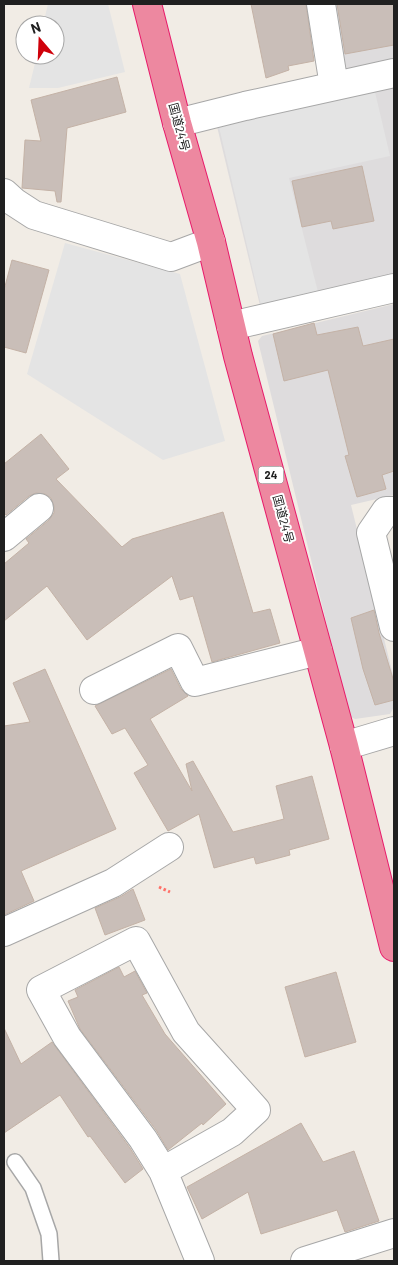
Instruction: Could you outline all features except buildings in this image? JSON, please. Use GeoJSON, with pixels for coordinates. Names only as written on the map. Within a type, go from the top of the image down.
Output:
{"type":"FeatureCollection","features":[{"type":"Feature","properties":{"kind":"highway","name":"国道24号"},"geometry":{"type":"LineString","coordinates":[[147,4],[177,123],[211,242],[231,326],[344,746],[394,947]]}},
{"type":"Feature","properties":{"kind":"street"},"geometry":{"type":"LineString","coordinates":[[321,4],[334,86]]}},
{"type":"Feature","properties":{"kind":"street"},"geometry":{"type":"LineString","coordinates":[[177,123],[394,73]]}},
{"type":"Feature","properties":{"kind":"street"},"geometry":{"type":"LineString","coordinates":[[4,193],[34,215],[171,257],[211,242]]}},
{"type":"Feature","properties":{"kind":"street"},"geometry":{"type":"LineString","coordinates":[[231,326],[394,288]]}},
{"type":"Feature","properties":{"kind":"street"},"geometry":{"type":"LineString","coordinates":[[4,537],[39,508]]}},
{"type":"Feature","properties":{"kind":"street"},"geometry":{"type":"LineString","coordinates":[[394,511],[386,512],[370,533],[394,627]]}},
{"type":"Feature","properties":{"kind":"street"},"geometry":{"type":"LineString","coordinates":[[94,690],[178,648],[195,682],[318,651]]}},
{"type":"Feature","properties":{"kind":"street"},"geometry":{"type":"LineString","coordinates":[[344,746],[394,731]]}},
{"type":"Feature","properties":{"kind":"street"},"geometry":{"type":"LineString","coordinates":[[4,932],[113,883],[169,847]]}},
{"type":"Feature","properties":{"kind":"street"},"geometry":{"type":"LineString","coordinates":[[163,1171],[232,1132],[256,1110],[186,1032],[136,941],[42,990],[67,1038],[143,1139],[163,1171],[200,1261]]}},
{"type":"Feature","properties":{"kind":"street"},"geometry":{"type":"LineString","coordinates":[[305,1261],[394,1233]]}},
{"type":"Feature","properties":{"kind":"lane"},"geometry":{"type":"LineString","coordinates":[[15,1162],[33,1188],[49,1234],[51,1261]]}},
{"type":"Feature","properties":{"kind":"shaded area"},"geometry":{"type":"Polygon","coordinates":[[[48,4],[108,4],[125,72],[58,88],[29,88],[35,65],[65,65],[65,15],[45,15],[48,4]]]}},
{"type":"Feature","properties":{"kind":"shaded area"},"geometry":{"type":"Polygon","coordinates":[[[321,4],[394,4],[394,288],[263,318],[214,114],[334,86],[321,4]]]}},
{"type":"Feature","properties":{"kind":"shaded area"},"geometry":{"type":"Polygon","coordinates":[[[375,92],[390,156],[289,178],[318,292],[261,305],[219,127],[308,105],[375,92]]]}},
{"type":"Feature","properties":{"kind":"shaded area"},"geometry":{"type":"Polygon","coordinates":[[[65,243],[180,274],[225,441],[163,460],[27,374],[65,243]]]}},
{"type":"Feature","properties":{"kind":"shaded area"},"geometry":{"type":"Polygon","coordinates":[[[394,304],[394,495],[351,505],[394,679],[394,707],[390,714],[355,719],[349,716],[258,341],[262,336],[394,304]]]}}]}
